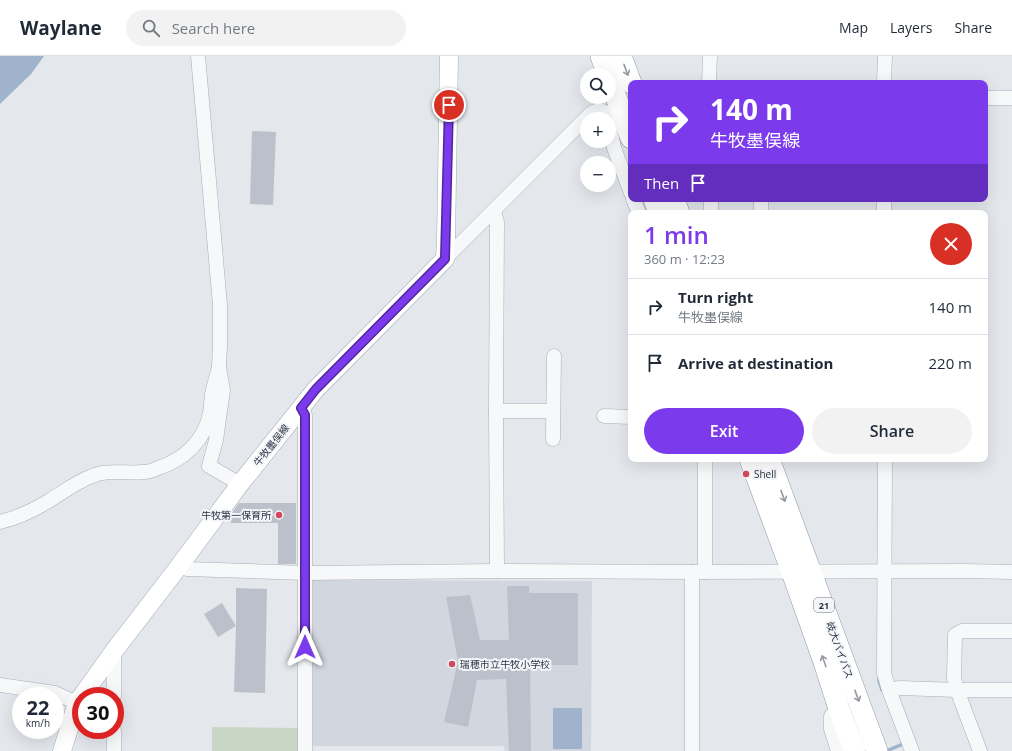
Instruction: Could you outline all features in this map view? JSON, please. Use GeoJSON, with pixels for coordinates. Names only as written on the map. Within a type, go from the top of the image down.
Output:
{"type":"FeatureCollection","features":[{"type":"Feature","properties":{"kind":"highway"},"geometry":{"type":"LineString","coordinates":[[601,56],[605,68]]}},
{"type":"Feature","properties":{"kind":"highway"},"geometry":{"type":"LineString","coordinates":[[621,56],[630,80]]}},
{"type":"Feature","properties":{"kind":"highway"},"geometry":{"type":"LineString","coordinates":[[616,97],[628,130]]}},
{"type":"Feature","properties":{"kind":"highway","name":"岐大バイパス"},"geometry":{"type":"LineString","coordinates":[[751,462],[802,572],[877,751]]}},
{"type":"Feature","properties":{"kind":"highway","name":"岐大バイパス"},"geometry":{"type":"LineString","coordinates":[[770,462],[802,572],[824,662],[839,709],[855,751]]}},
{"type":"Feature","properties":{"kind":"main road"},"geometry":{"type":"LineString","coordinates":[[445,259],[450,56]]}},
{"type":"Feature","properties":{"kind":"main road","name":"牛牧墨俣線"},"geometry":{"type":"LineString","coordinates":[[88,687],[240,484],[301,408],[322,383],[445,259]]}},
{"type":"Feature","properties":{"kind":"main road","name":"牛牧墨俣線"},"geometry":{"type":"LineString","coordinates":[[62,751],[72,722]]}},
{"type":"Feature","properties":{"kind":"street"},"geometry":{"type":"LineString","coordinates":[[0,522],[16,518],[31,511],[79,482],[96,474],[104,472],[145,472],[168,465],[188,452],[198,442],[206,427],[219,367],[220,305],[198,56]]}},
{"type":"Feature","properties":{"kind":"street"},"geometry":{"type":"LineString","coordinates":[[710,56],[710,80]]}},
{"type":"Feature","properties":{"kind":"street"},"geometry":{"type":"LineString","coordinates":[[884,80],[885,56]]}},
{"type":"Feature","properties":{"kind":"street"},"geometry":{"type":"LineString","coordinates":[[988,98],[1012,98]]}},
{"type":"Feature","properties":{"kind":"street"},"geometry":{"type":"LineString","coordinates":[[595,112],[602,110],[605,112]]}},
{"type":"Feature","properties":{"kind":"street"},"geometry":{"type":"LineString","coordinates":[[445,259],[580,125]]}},
{"type":"Feature","properties":{"kind":"street"},"geometry":{"type":"LineString","coordinates":[[614,148],[628,185]]}},
{"type":"Feature","properties":{"kind":"street"},"geometry":{"type":"LineString","coordinates":[[494,211],[497,222],[497,571]]}},
{"type":"Feature","properties":{"kind":"street"},"geometry":{"type":"LineString","coordinates":[[553,439],[554,356]]}},
{"type":"Feature","properties":{"kind":"street"},"geometry":{"type":"LineString","coordinates":[[219,367],[223,390],[216,440],[209,466],[240,484]]}},
{"type":"Feature","properties":{"kind":"street"},"geometry":{"type":"LineString","coordinates":[[301,408],[305,415],[305,751]]}},
{"type":"Feature","properties":{"kind":"street"},"geometry":{"type":"LineString","coordinates":[[496,410],[553,411]]}},
{"type":"Feature","properties":{"kind":"street"},"geometry":{"type":"LineString","coordinates":[[608,414],[628,417]]}},
{"type":"Feature","properties":{"kind":"street"},"geometry":{"type":"LineString","coordinates":[[692,751],[698,572],[705,462]]}},
{"type":"Feature","properties":{"kind":"street"},"geometry":{"type":"LineString","coordinates":[[885,462],[884,673],[912,751]]}},
{"type":"Feature","properties":{"kind":"street"},"geometry":{"type":"LineString","coordinates":[[180,565],[188,569],[305,573],[497,571],[1012,572]]}},
{"type":"Feature","properties":{"kind":"street"},"geometry":{"type":"LineString","coordinates":[[980,751],[957,690],[954,678],[955,635],[962,630],[1012,631]]}},
{"type":"Feature","properties":{"kind":"street"},"geometry":{"type":"LineString","coordinates":[[114,651],[114,687]]}},
{"type":"Feature","properties":{"kind":"street"},"geometry":{"type":"LineString","coordinates":[[0,685],[55,693],[72,697]]}},
{"type":"Feature","properties":{"kind":"street"},"geometry":{"type":"LineString","coordinates":[[889,690],[900,688],[1012,690]]}},
{"type":"Feature","properties":{"kind":"street"},"geometry":{"type":"LineString","coordinates":[[838,751],[831,729],[831,716],[839,709]]}},
{"type":"Feature","properties":{"kind":"street"},"geometry":{"type":"LineString","coordinates":[[114,739],[114,751]]}},
{"type":"Feature","properties":{"kind":"shaded area","name":"瑞穂市立牛牧小学校"},"geometry":{"type":"Polygon","coordinates":[[[313,580],[592,581],[591,751],[505,751],[503,746],[313,746],[313,580]]]}},
{"type":"Feature","properties":{"kind":"green space"},"geometry":{"type":"Polygon","coordinates":[[[212,727],[300,728],[300,751],[212,751],[212,727]]]}},
{"type":"Feature","properties":{"kind":"water"},"geometry":{"type":"Polygon","coordinates":[[[0,56],[44,56],[31,74],[0,104],[0,56]]]}},
{"type":"Feature","properties":{"kind":"water"},"geometry":{"type":"Polygon","coordinates":[[[553,708],[582,708],[582,749],[553,749],[553,708]]]}},
{"type":"Feature","properties":{"kind":"building"},"geometry":{"type":"Polygon","coordinates":[[[252,131],[276,132],[273,205],[250,204],[252,131]]]}},
{"type":"Feature","properties":{"kind":"building"},"geometry":{"type":"Polygon","coordinates":[[[239,503],[296,503],[296,564],[278,564],[278,523],[231,523],[231,514],[239,503]]]}},
{"type":"Feature","properties":{"kind":"building"},"geometry":{"type":"Polygon","coordinates":[[[507,586],[529,586],[529,593],[578,593],[578,665],[530,665],[531,751],[509,751],[506,679],[477,680],[468,727],[444,722],[458,661],[446,597],[470,595],[480,640],[509,640],[507,586]]]}},
{"type":"Feature","properties":{"kind":"building"},"geometry":{"type":"Polygon","coordinates":[[[236,588],[267,589],[265,693],[234,692],[236,588]]]}},
{"type":"Feature","properties":{"kind":"building"},"geometry":{"type":"Polygon","coordinates":[[[222,603],[236,626],[218,637],[204,614],[222,603]]]}},
{"type":"Feature","properties":{"kind":"waterway"},"geometry":{"type":"LineString","coordinates":[[879,677],[882,690]]}},
{"type":"Feature","properties":{"kind":"waterway"},"geometry":{"type":"LineString","coordinates":[[886,751],[903,744],[902,742]]}},
{"type":"Feature","properties":{"kind":"place","name":"Shell"},"geometry":{"type":"Point","coordinates":[746,474]}},
{"type":"Feature","properties":{"kind":"place","name":"牛牧第一保育所"},"geometry":{"type":"Point","coordinates":[279,515]}},
{"type":"Feature","properties":{"kind":"place","name":"瑞穂市立牛牧小学校"},"geometry":{"type":"Point","coordinates":[452,664]}},
{"type":"Feature","properties":{"kind":"route"},"geometry":{"type":"LineString","coordinates":[[305,647],[305,415],[301,408],[316,389],[369,334],[445,259],[449,105]]}}]}
